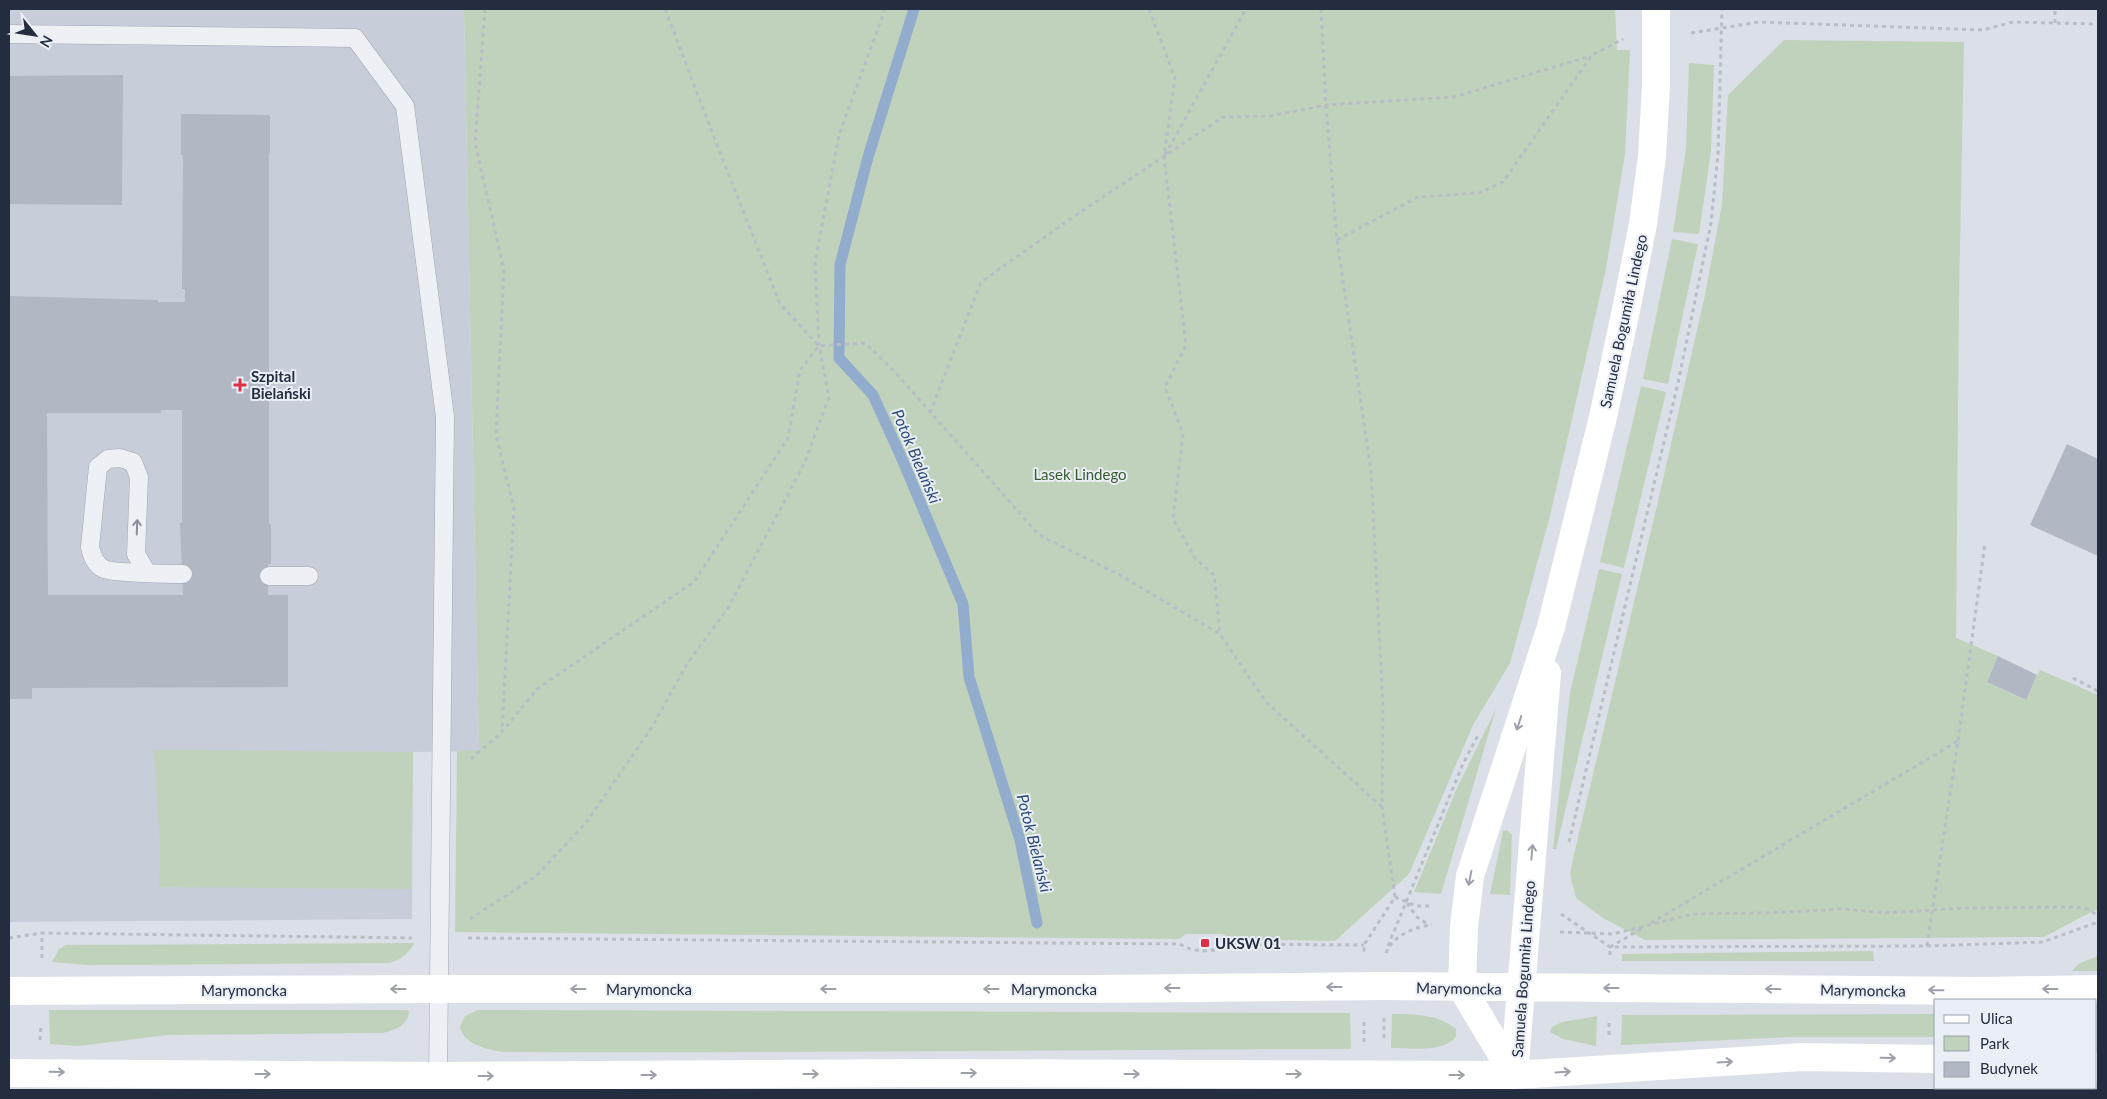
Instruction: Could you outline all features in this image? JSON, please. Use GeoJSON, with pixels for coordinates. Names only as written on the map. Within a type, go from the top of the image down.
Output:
{"type":"FeatureCollection","features":[{"type":"Feature","properties":{"kind":"main road","name":"Samuela Bogumiła Lindego"},"geometry":{"type":"LineString","coordinates":[[1516,1083],[1462,988],[1466,908],[1470,876],[1551,627],[1605,408],[1643,224],[1652,156],[1656,21]]}},
{"type":"Feature","properties":{"kind":"main road","name":"Samuela Bogumiła Lindego"},"geometry":{"type":"LineString","coordinates":[[1516,1083],[1526,920],[1551,627]]}},
{"type":"Feature","properties":{"kind":"main road","name":"Marymoncka"},"geometry":{"type":"LineString","coordinates":[[9,991],[1101,989],[1383,986],[1984,991],[2098,989]]}},
{"type":"Feature","properties":{"kind":"main road"},"geometry":{"type":"LineString","coordinates":[[9,1073],[438,1076],[911,1073],[1516,1083],[1802,1058],[1934,1059]]}},
{"type":"Feature","properties":{"kind":"lane"},"geometry":{"type":"LineString","coordinates":[[9,34],[355,38],[405,106],[445,416],[438,1076]]}},
{"type":"Feature","properties":{"kind":"lane"},"geometry":{"type":"LineString","coordinates":[[147,573],[136,554],[139,477],[133,462],[120,458],[108,458],[98,467],[90,547],[93,559],[105,570],[147,573],[183,574]]}},
{"type":"Feature","properties":{"kind":"lane"},"geometry":{"type":"LineString","coordinates":[[269,576],[309,576]]}},
{"type":"Feature","properties":{"kind":"path"},"geometry":{"type":"LineString","coordinates":[[485,9],[476,143],[504,270],[496,435],[514,508],[502,732]]}},
{"type":"Feature","properties":{"kind":"path"},"geometry":{"type":"LineString","coordinates":[[665,9],[780,304],[821,346]]}},
{"type":"Feature","properties":{"kind":"path"},"geometry":{"type":"LineString","coordinates":[[440,938],[536,876],[586,823],[652,728],[687,664],[728,608],[805,462],[829,397],[821,346],[815,263],[839,135],[885,9]]}},
{"type":"Feature","properties":{"kind":"path"},"geometry":{"type":"LineString","coordinates":[[1149,9],[1175,78],[1164,157],[1186,345],[1165,386],[1183,434],[1173,519],[1195,558],[1214,575],[1220,634]]}},
{"type":"Feature","properties":{"kind":"path"},"geometry":{"type":"LineString","coordinates":[[1164,157],[1246,9]]}},
{"type":"Feature","properties":{"kind":"path"},"geometry":{"type":"LineString","coordinates":[[9,938],[42,933],[1180,944],[1188,950],[1220,950],[1228,944],[1364,945],[1395,897],[1382,807],[1383,708],[1370,471],[1337,240],[1326,104],[1322,9]]}},
{"type":"Feature","properties":{"kind":"path"},"geometry":{"type":"LineString","coordinates":[[1568,848],[1678,383],[1711,223],[1718,154],[1723,28],[1722,9]]}},
{"type":"Feature","properties":{"kind":"path"},"geometry":{"type":"LineString","coordinates":[[2055,9],[2055,23]]}},
{"type":"Feature","properties":{"kind":"path"},"geometry":{"type":"LineString","coordinates":[[930,413],[981,282],[1223,116],[1270,116],[1326,104],[1454,97],[1592,56],[1656,21],[1684,34],[1759,22],[1983,30],[2013,22],[2098,24]]}},
{"type":"Feature","properties":{"kind":"path"},"geometry":{"type":"LineString","coordinates":[[1337,240],[1418,197],[1479,193],[1503,182],[1592,56]]}},
{"type":"Feature","properties":{"kind":"path"},"geometry":{"type":"LineString","coordinates":[[441,786],[502,732],[538,689],[694,582],[788,438],[800,370],[821,346],[865,343],[894,371],[1039,535],[1118,574],[1220,634],[1266,702],[1382,807]]}},
{"type":"Feature","properties":{"kind":"path"},"geometry":{"type":"LineString","coordinates":[[1927,946],[1985,543]]}},
{"type":"Feature","properties":{"kind":"path"},"geometry":{"type":"LineString","coordinates":[[2073,678],[2098,691]]}},
{"type":"Feature","properties":{"kind":"path"},"geometry":{"type":"LineString","coordinates":[[1610,947],[1958,741]]}},
{"type":"Feature","properties":{"kind":"path"},"geometry":{"type":"LineString","coordinates":[[1395,897],[1416,906],[1466,908]]}},
{"type":"Feature","properties":{"kind":"path"},"geometry":{"type":"LineString","coordinates":[[1407,902],[1417,917],[1430,925]]}},
{"type":"Feature","properties":{"kind":"path"},"geometry":{"type":"LineString","coordinates":[[1388,946],[1407,902]]}},
{"type":"Feature","properties":{"kind":"path"},"geometry":{"type":"LineString","coordinates":[[1526,920],[1590,934],[1625,932],[1693,914],[1765,914],[1844,909],[1885,913],[1932,910],[2076,907],[2088,909],[2098,916]]}},
{"type":"Feature","properties":{"kind":"path"},"geometry":{"type":"LineString","coordinates":[[1526,920],[1557,912],[1610,947],[1927,946],[2043,942],[2098,922]]}},
{"type":"Feature","properties":{"kind":"shaded area","name":"Szpital Bielański"},"geometry":{"type":"Polygon","coordinates":[[[9,9],[464,9],[479,751],[413,752],[412,919],[9,922],[9,9]]]}},
{"type":"Feature","properties":{"kind":"green space","name":"Lasek Lindego"},"geometry":{"type":"Polygon","coordinates":[[[464,9],[1615,9],[1617,50],[1630,50],[1625,154],[1606,269],[1550,516],[1510,663],[1473,725],[1409,874],[1335,941],[1233,939],[1222,934],[1186,934],[1179,939],[455,932],[457,751],[479,750],[464,9]]]}},
{"type":"Feature","properties":{"kind":"green space"},"geometry":{"type":"Polygon","coordinates":[[[1784,40],[1964,42],[1959,299],[1956,638],[1998,656],[1987,682],[2025,700],[2040,670],[2098,695],[2098,910],[2044,937],[1645,940],[1603,918],[1576,898],[1570,874],[1575,850],[1705,295],[1722,204],[1728,95],[1784,40]]]}},
{"type":"Feature","properties":{"kind":"green space"},"geometry":{"type":"Polygon","coordinates":[[[1689,63],[1714,65],[1711,151],[1699,234],[1673,232],[1686,149],[1689,63]]]}},
{"type":"Feature","properties":{"kind":"green space"},"geometry":{"type":"Polygon","coordinates":[[[1672,239],[1698,244],[1668,384],[1643,379],[1672,239]]]}},
{"type":"Feature","properties":{"kind":"green space"},"geometry":{"type":"Polygon","coordinates":[[[1641,386],[1666,392],[1624,568],[1600,562],[1641,386]]]}},
{"type":"Feature","properties":{"kind":"green space"},"geometry":{"type":"Polygon","coordinates":[[[1599,569],[1622,574],[1556,849],[1553,849],[1570,693],[1599,569]]]}},
{"type":"Feature","properties":{"kind":"green space"},"geometry":{"type":"Polygon","coordinates":[[[1496,709],[1441,894],[1414,892],[1457,788],[1496,709]]]}},
{"type":"Feature","properties":{"kind":"green space"},"geometry":{"type":"Polygon","coordinates":[[[154,750],[413,752],[411,889],[159,887],[160,846],[154,750]]]}},
{"type":"Feature","properties":{"kind":"green space"},"geometry":{"type":"Polygon","coordinates":[[[1507,830],[1512,835],[1510,895],[1490,894],[1503,831],[1507,830]]]}},
{"type":"Feature","properties":{"kind":"green space"},"geometry":{"type":"Polygon","coordinates":[[[414,943],[404,956],[389,963],[87,965],[52,962],[59,949],[66,945],[414,943]]]}},
{"type":"Feature","properties":{"kind":"green space"},"geometry":{"type":"Polygon","coordinates":[[[1873,951],[1874,961],[1622,961],[1622,954],[1873,951]]]}},
{"type":"Feature","properties":{"kind":"green space"},"geometry":{"type":"Polygon","coordinates":[[[2098,956],[2098,971],[2072,971],[2080,963],[2098,956]]]}},
{"type":"Feature","properties":{"kind":"green space"},"geometry":{"type":"Polygon","coordinates":[[[49,1010],[407,1010],[409,1012],[408,1017],[400,1027],[382,1033],[167,1035],[79,1046],[50,1044],[49,1010]]]}},
{"type":"Feature","properties":{"kind":"green space"},"geometry":{"type":"Polygon","coordinates":[[[478,1010],[1350,1013],[1351,1049],[502,1052],[476,1045],[466,1038],[462,1032],[460,1026],[465,1016],[478,1010]]]}},
{"type":"Feature","properties":{"kind":"green space"},"geometry":{"type":"Polygon","coordinates":[[[1392,1014],[1417,1015],[1441,1020],[1456,1029],[1456,1036],[1444,1045],[1436,1047],[1416,1049],[1391,1048],[1392,1014]]]}},
{"type":"Feature","properties":{"kind":"green space"},"geometry":{"type":"Polygon","coordinates":[[[1934,1014],[1934,1037],[1791,1037],[1621,1045],[1622,1015],[1934,1014]]]}},
{"type":"Feature","properties":{"kind":"green space"},"geometry":{"type":"Polygon","coordinates":[[[1597,1016],[1596,1046],[1563,1039],[1550,1032],[1552,1027],[1562,1022],[1597,1016]]]}},
{"type":"Feature","properties":{"kind":"building"},"geometry":{"type":"Polygon","coordinates":[[[123,75],[122,205],[9,204],[9,76],[123,75]]]}},
{"type":"Feature","properties":{"kind":"building"},"geometry":{"type":"Polygon","coordinates":[[[181,114],[270,115],[269,524],[271,524],[271,564],[268,564],[268,595],[288,595],[288,687],[32,688],[32,699],[9,699],[9,296],[185,302],[185,289],[182,289],[183,155],[181,155],[181,114]],[[161,410],[161,413],[47,413],[48,595],[183,595],[180,523],[182,523],[182,410],[161,410]]]}},
{"type":"Feature","properties":{"kind":"building"},"geometry":{"type":"Polygon","coordinates":[[[2067,444],[2098,459],[2098,556],[2030,525],[2067,444]]]}},
{"type":"Feature","properties":{"kind":"building"},"geometry":{"type":"Polygon","coordinates":[[[1998,656],[2037,675],[2026,700],[1987,682],[1998,656]]]}},
{"type":"Feature","properties":{"kind":"waterway","name":"Potok Bielański"},"geometry":{"type":"LineString","coordinates":[[914,9],[868,157],[840,265],[839,358],[873,395],[963,604],[969,677],[1020,840],[1037,923]]}},
{"type":"Feature","properties":{"kind":"place","name":"Szpital Bielański"},"geometry":{"type":"Point","coordinates":[240,385]}},
{"type":"Feature","properties":{"kind":"place","name":"UKSW 01"},"geometry":{"type":"Point","coordinates":[1205,943]}}]}
